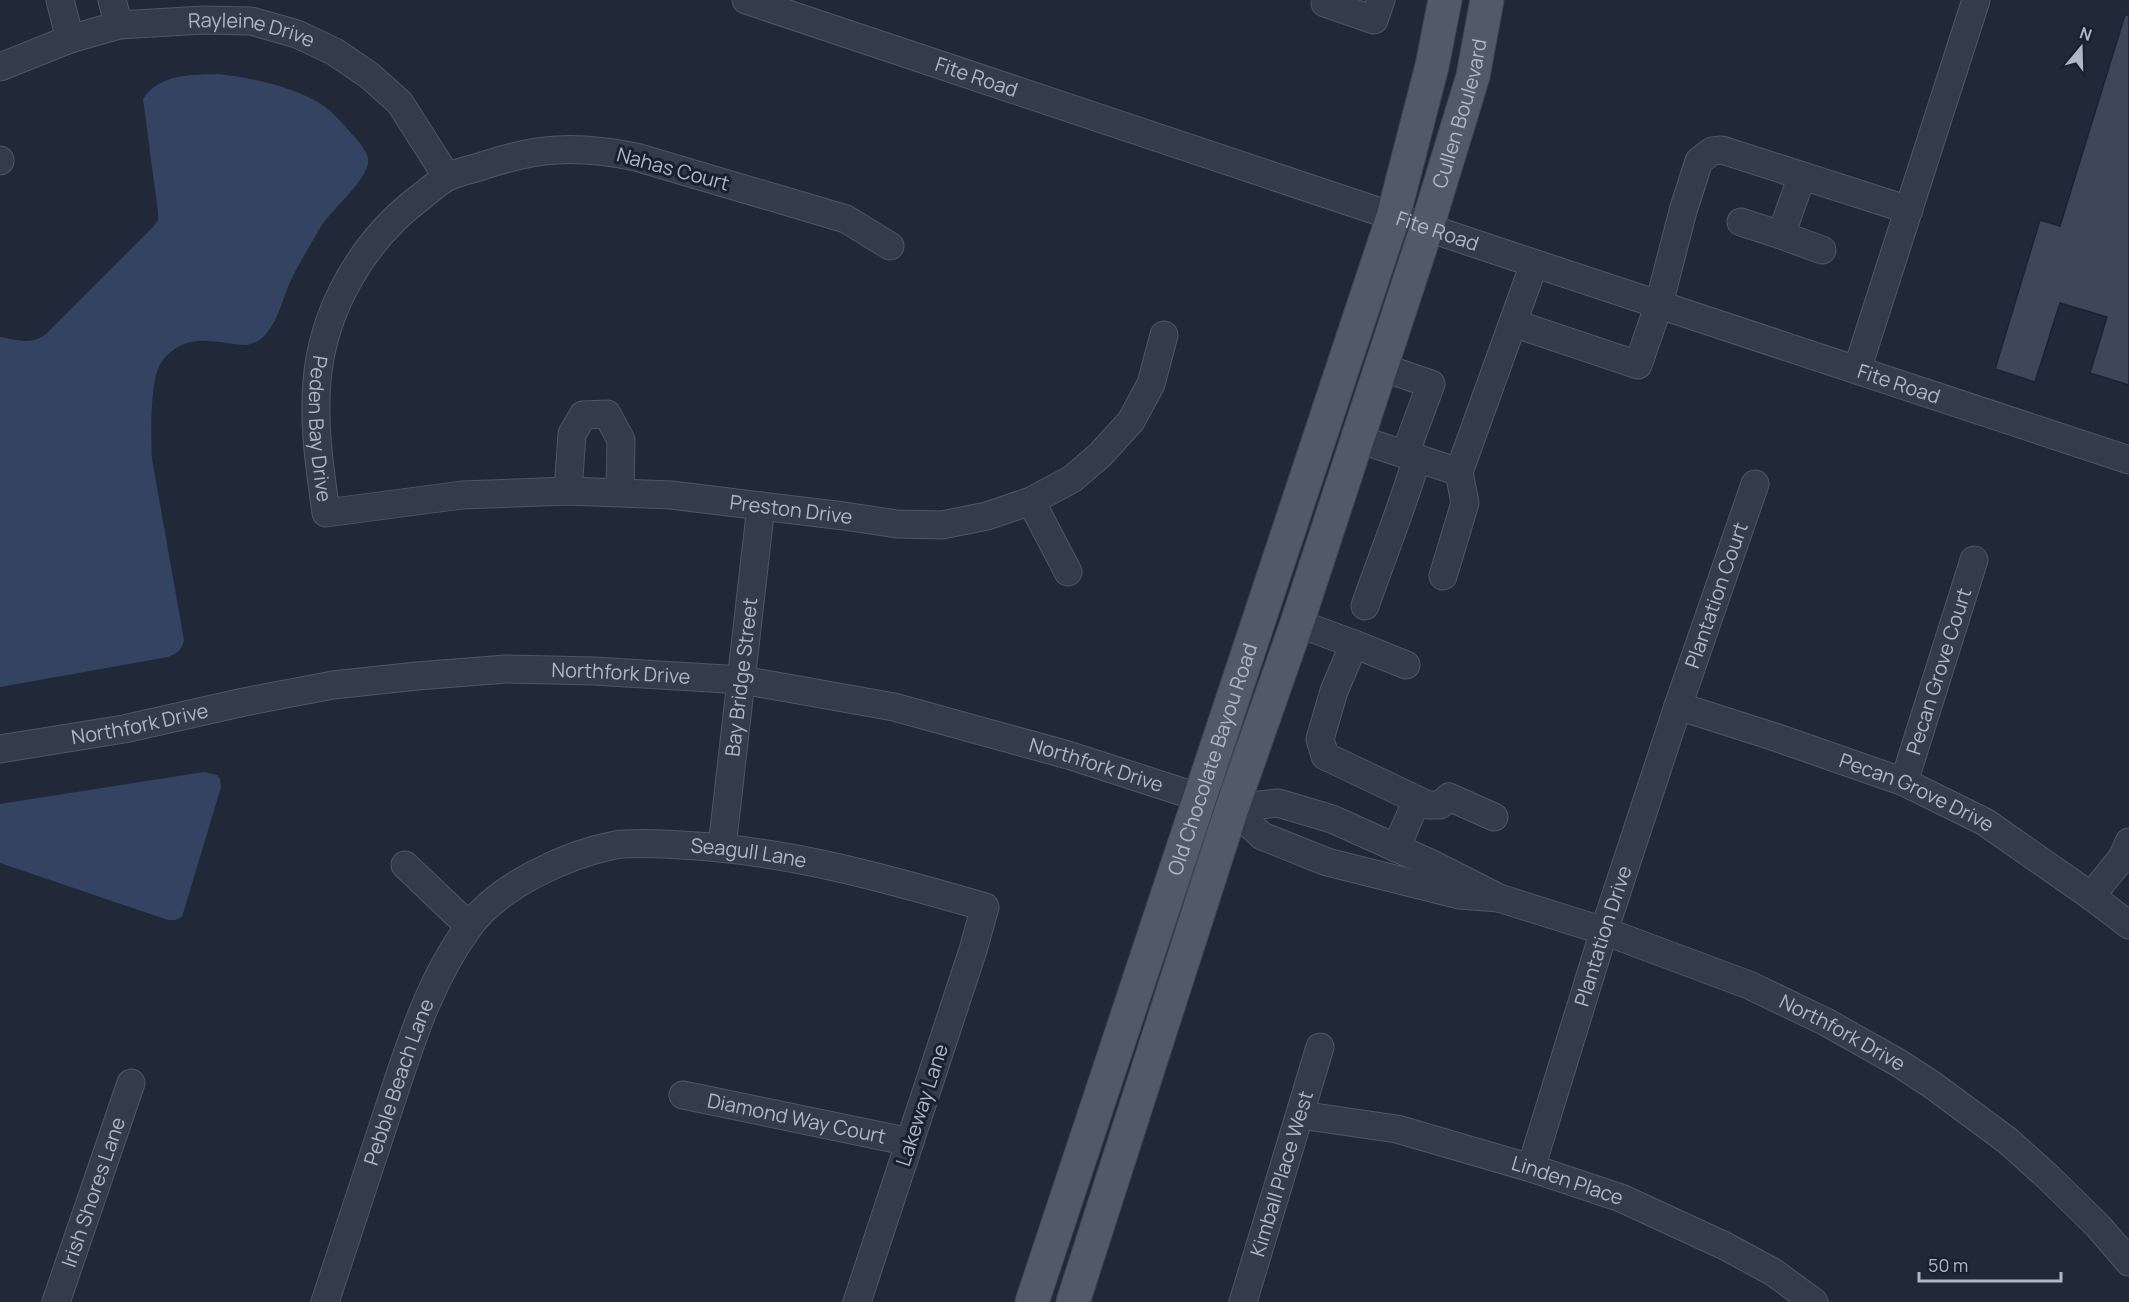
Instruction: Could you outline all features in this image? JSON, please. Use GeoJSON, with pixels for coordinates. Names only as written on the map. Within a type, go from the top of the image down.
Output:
{"type":"FeatureCollection","features":[{"type":"Feature","properties":{"kind":"main road","name":"Cullen Boulevard"},"geometry":{"type":"LineString","coordinates":[[1393,216],[1432,66],[1445,0]]}},
{"type":"Feature","properties":{"kind":"main road","name":"Cullen Boulevard"},"geometry":{"type":"LineString","coordinates":[[1427,227],[1473,76],[1487,0]]}},
{"type":"Feature","properties":{"kind":"main road","name":"Old Chocolate Bayou Road"},"geometry":{"type":"LineString","coordinates":[[1032,1302],[1393,216]]}},
{"type":"Feature","properties":{"kind":"main road","name":"Old Chocolate Bayou Road"},"geometry":{"type":"LineString","coordinates":[[1073,1302],[1232,808],[1297,623],[1427,227]]}},
{"type":"Feature","properties":{"kind":"street"},"geometry":{"type":"LineString","coordinates":[[60,0],[70,39]]}},
{"type":"Feature","properties":{"kind":"street","name":"Fite Road"},"geometry":{"type":"LineString","coordinates":[[746,0],[1534,264],[2129,459]]}},
{"type":"Feature","properties":{"kind":"street"},"geometry":{"type":"LineString","coordinates":[[1326,0],[1325,3],[1374,20],[1381,0]]}},
{"type":"Feature","properties":{"kind":"street"},"geometry":{"type":"LineString","coordinates":[[1857,370],[1976,0]]}},
{"type":"Feature","properties":{"kind":"street","name":"Rayleine Drive"},"geometry":{"type":"LineString","coordinates":[[0,67],[70,39],[116,13],[204,20],[254,10],[335,52],[370,76],[400,103],[447,177]]}},
{"type":"Feature","properties":{"kind":"street","name":"Nahas Court"},"geometry":{"type":"LineString","coordinates":[[447,177],[508,157],[542,150],[572,148],[602,150],[636,157],[846,219],[890,246]]}},
{"type":"Feature","properties":{"kind":"street"},"geometry":{"type":"LineString","coordinates":[[1513,322],[1638,365],[1659,304],[1683,211],[1699,161],[1712,151],[1722,150],[1909,210]]}},
{"type":"Feature","properties":{"kind":"street"},"geometry":{"type":"LineString","coordinates":[[1781,235],[1802,176]]}},
{"type":"Feature","properties":{"kind":"street","name":"Peden Bay Drive"},"geometry":{"type":"LineString","coordinates":[[326,513],[315,422],[317,380],[322,347],[332,316],[352,273],[376,238],[410,205],[447,177]]}},
{"type":"Feature","properties":{"kind":"street"},"geometry":{"type":"LineString","coordinates":[[1741,222],[1822,250]]}},
{"type":"Feature","properties":{"kind":"street"},"geometry":{"type":"LineString","coordinates":[[1443,576],[1465,503],[1460,472],[1534,264]]}},
{"type":"Feature","properties":{"kind":"street","name":"Preston Drive"},"geometry":{"type":"LineString","coordinates":[[326,513],[462,495],[568,491],[671,495],[897,524],[942,525],[987,516],[1031,501],[1072,479],[1100,455],[1131,421],[1151,384],[1164,335]]}},
{"type":"Feature","properties":{"kind":"street"},"geometry":{"type":"LineString","coordinates":[[1365,606],[1406,494],[1411,456],[1431,384],[1381,367]]}},
{"type":"Feature","properties":{"kind":"street"},"geometry":{"type":"LineString","coordinates":[[568,491],[572,434],[584,415],[607,414],[621,440],[620,492]]}},
{"type":"Feature","properties":{"kind":"street"},"geometry":{"type":"LineString","coordinates":[[1358,439],[1460,472]]}},
{"type":"Feature","properties":{"kind":"street","name":"Plantation Court"},"geometry":{"type":"LineString","coordinates":[[1678,706],[1755,484]]}},
{"type":"Feature","properties":{"kind":"street"},"geometry":{"type":"LineString","coordinates":[[1031,501],[1068,572]]}},
{"type":"Feature","properties":{"kind":"street","name":"Bay Bridge Street"},"geometry":{"type":"LineString","coordinates":[[722,847],[761,506]]}},
{"type":"Feature","properties":{"kind":"street","name":"Pecan Grove Court"},"geometry":{"type":"LineString","coordinates":[[1904,782],[1974,560]]}},
{"type":"Feature","properties":{"kind":"street"},"geometry":{"type":"LineString","coordinates":[[1297,623],[1406,665]]}},
{"type":"Feature","properties":{"kind":"street"},"geometry":{"type":"LineString","coordinates":[[1354,644],[1334,691],[1320,739],[1325,756],[1428,805],[1440,805],[1449,797],[1494,817]]}},
{"type":"Feature","properties":{"kind":"street","name":"Northfork Drive"},"geometry":{"type":"LineString","coordinates":[[0,749],[124,729],[333,685],[417,676],[506,669],[594,671],[742,680],[905,710],[1068,755],[1232,808],[1262,836],[1327,862],[1459,895],[1499,898]]}},
{"type":"Feature","properties":{"kind":"street","name":"Pecan Grove Drive"},"geometry":{"type":"LineString","coordinates":[[1678,706],[1904,782],[1985,822],[2129,925]]}},
{"type":"Feature","properties":{"kind":"street","name":"Plantation Drive"},"geometry":{"type":"LineString","coordinates":[[1531,1168],[1604,931],[1678,706]]}},
{"type":"Feature","properties":{"kind":"street"},"geometry":{"type":"LineString","coordinates":[[1391,846],[1412,797]]}},
{"type":"Feature","properties":{"kind":"street","name":"Northfork Drive"},"geometry":{"type":"LineString","coordinates":[[1232,808],[1278,803],[1332,819],[1499,898],[1604,931],[1749,985],[1826,1022],[1897,1062],[1972,1113],[2008,1141],[2098,1226],[2129,1262]]}},
{"type":"Feature","properties":{"kind":"street"},"geometry":{"type":"LineString","coordinates":[[2091,896],[2122,858],[2129,842]]}},
{"type":"Feature","properties":{"kind":"street","name":"Seagull Lane"},"geometry":{"type":"LineString","coordinates":[[515,884],[549,867],[616,845],[722,847],[833,865],[985,907]]}},
{"type":"Feature","properties":{"kind":"street"},"geometry":{"type":"LineString","coordinates":[[405,865],[469,926]]}},
{"type":"Feature","properties":{"kind":"street","name":"Pebble Beach Lane"},"geometry":{"type":"LineString","coordinates":[[325,1302],[411,1041],[437,980],[469,926],[515,884]]}},
{"type":"Feature","properties":{"kind":"street","name":"Lakeway Lane"},"geometry":{"type":"LineString","coordinates":[[857,1302],[973,950],[985,907]]}},
{"type":"Feature","properties":{"kind":"street","name":"Kimball Place West"},"geometry":{"type":"LineString","coordinates":[[1243,1302],[1320,1047]]}},
{"type":"Feature","properties":{"kind":"street","name":"Irish Shores Lane"},"geometry":{"type":"LineString","coordinates":[[56,1302],[130,1083]]}},
{"type":"Feature","properties":{"kind":"street","name":"Diamond Way Court"},"geometry":{"type":"LineString","coordinates":[[683,1095],[910,1142]]}},
{"type":"Feature","properties":{"kind":"street","name":"Linden Place"},"geometry":{"type":"LineString","coordinates":[[1300,1115],[1397,1129],[1531,1168],[1622,1198],[1696,1232],[1773,1272],[1814,1302]]}},
{"type":"Feature","properties":{"kind":"water"},"geometry":{"type":"Polygon","coordinates":[[[219,74],[259,81],[313,99],[338,118],[360,144],[368,158],[367,166],[357,184],[320,228],[291,280],[274,322],[264,336],[247,345],[205,341],[186,343],[168,354],[159,367],[153,398],[152,459],[184,640],[180,649],[168,657],[0,687],[0,337],[29,341],[45,335],[153,227],[158,220],[158,212],[143,99],[158,84],[167,80],[188,75],[219,74]]]}},
{"type":"Feature","properties":{"kind":"water"},"geometry":{"type":"Polygon","coordinates":[[[204,772],[217,775],[221,787],[182,917],[168,920],[0,863],[0,804],[204,772]]]}},
{"type":"Feature","properties":{"kind":"building"},"geometry":{"type":"Polygon","coordinates":[[[2125,15],[2129,15],[2129,385],[2090,373],[2107,317],[2060,303],[2035,382],[1995,369],[2040,220],[2060,226],[2125,15]]]}}]}
